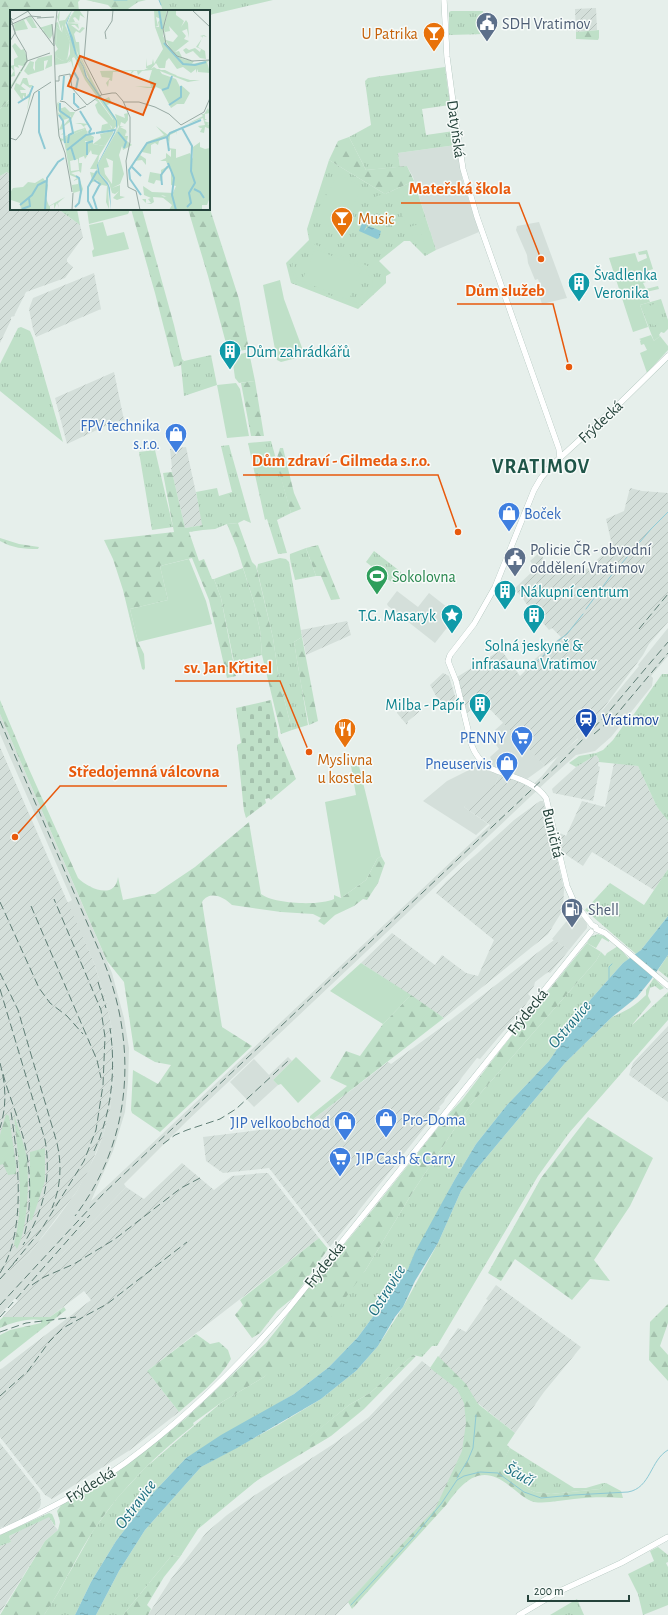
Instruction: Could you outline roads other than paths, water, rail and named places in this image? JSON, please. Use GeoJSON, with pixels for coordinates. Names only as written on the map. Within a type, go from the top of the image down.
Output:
{"type":"FeatureCollection","features":[{"type":"Feature","properties":{"kind":"main road","name":"Datyňská"},"geometry":{"type":"LineString","coordinates":[[444,0],[448,64],[466,182],[480,226],[558,445],[560,458]]}},
{"type":"Feature","properties":{"kind":"main road","name":"Frýdecká"},"geometry":{"type":"LineString","coordinates":[[448,658],[474,624],[495,587],[534,490],[541,478],[560,458],[668,356]]}},
{"type":"Feature","properties":{"kind":"main road","name":"Buničitá"},"geometry":{"type":"LineString","coordinates":[[448,658],[448,662],[456,681],[475,753],[487,766],[531,784],[546,798],[567,886],[574,902],[593,929]]}},
{"type":"Feature","properties":{"kind":"main road","name":"Frýdecká"},"geometry":{"type":"LineString","coordinates":[[0,1532],[52,1508],[124,1463],[180,1420],[218,1385],[262,1339],[288,1309],[593,929]]}},
{"type":"Feature","properties":{"kind":"main road"},"geometry":{"type":"LineString","coordinates":[[593,929],[605,934],[668,986]]}},
{"type":"Feature","properties":{"kind":"main road"},"geometry":{"type":"LineString","coordinates":[[519,1615],[555,1593],[621,1563],[668,1537]]}},
{"type":"Feature","properties":{"kind":"water"},"geometry":{"type":"Polygon","coordinates":[[[362,223],[367,225],[364,231],[369,226],[381,231],[379,238],[377,239],[359,231],[362,223]]]}},
{"type":"Feature","properties":{"kind":"water"},"geometry":{"type":"Polygon","coordinates":[[[668,916],[668,955],[637,997],[612,1017],[565,1063],[475,1171],[461,1191],[438,1243],[415,1281],[403,1307],[395,1317],[378,1346],[356,1371],[321,1399],[237,1448],[201,1467],[145,1530],[119,1571],[96,1615],[75,1615],[91,1582],[116,1541],[153,1493],[186,1458],[221,1435],[294,1394],[329,1367],[358,1337],[408,1269],[415,1252],[476,1144],[507,1105],[549,1061],[591,999],[623,963],[641,950],[668,916]]]}},
{"type":"Feature","properties":{"kind":"waterway"},"geometry":{"type":"LineString","coordinates":[[114,0],[127,0]]}},
{"type":"Feature","properties":{"kind":"waterway"},"geometry":{"type":"LineString","coordinates":[[159,0],[161,5]]}},
{"type":"Feature","properties":{"kind":"waterway"},"geometry":{"type":"LineString","coordinates":[[586,609],[610,577],[651,529],[668,512]]}},
{"type":"Feature","properties":{"kind":"waterway"},"geometry":{"type":"LineString","coordinates":[[536,662],[544,655],[548,648],[567,634],[583,614]]}},
{"type":"Feature","properties":{"kind":"waterway"},"geometry":{"type":"LineString","coordinates":[[609,979],[609,967],[612,964]]}},
{"type":"Feature","properties":{"kind":"waterway"},"geometry":{"type":"LineString","coordinates":[[457,1478],[468,1460],[473,1448],[476,1415]]}},
{"type":"Feature","properties":{"kind":"waterway","name":"Ščučí"},"geometry":{"type":"LineString","coordinates":[[351,1605],[412,1539],[441,1504],[457,1480],[464,1476],[480,1472],[498,1473],[524,1492],[541,1498],[628,1492],[636,1489],[646,1480],[657,1460],[668,1450]]}},
{"type":"Feature","properties":{"kind":"railway"},"geometry":{"type":"LineString","coordinates":[[639,629],[668,594]]}},
{"type":"Feature","properties":{"kind":"railway"},"geometry":{"type":"LineString","coordinates":[[0,1305],[103,1194],[563,760],[606,715],[668,642]]}},
{"type":"Feature","properties":{"kind":"railway"},"geometry":{"type":"LineString","coordinates":[[594,734],[616,715],[668,653]]}},
{"type":"Feature","properties":{"kind":"railway"},"geometry":{"type":"LineString","coordinates":[[0,721],[104,962],[115,994],[122,1027],[125,1060],[124,1093],[118,1125],[108,1157],[94,1187],[75,1216]]}},
{"type":"Feature","properties":{"kind":"railway"},"geometry":{"type":"LineString","coordinates":[[13,1264],[41,1230],[84,1161],[96,1130],[103,1085],[105,1037],[101,1010],[54,899]]}},
{"type":"Feature","properties":{"kind":"railway"},"geometry":{"type":"LineString","coordinates":[[0,902],[39,988],[50,1003],[67,1016],[83,1034]]}},
{"type":"Feature","properties":{"kind":"railway"},"geometry":{"type":"LineString","coordinates":[[31,906],[97,1060],[101,1078]]}},
{"type":"Feature","properties":{"kind":"railway"},"geometry":{"type":"LineString","coordinates":[[0,973],[18,1010],[57,1143],[60,1159],[60,1176],[52,1208]]}},
{"type":"Feature","properties":{"kind":"railway"},"geometry":{"type":"LineString","coordinates":[[98,982],[106,1008]]}},
{"type":"Feature","properties":{"kind":"railway"},"geometry":{"type":"LineString","coordinates":[[0,989],[45,1140],[47,1154],[46,1182],[41,1208],[23,1245]]}},
{"type":"Feature","properties":{"kind":"railway"},"geometry":{"type":"LineString","coordinates":[[94,1151],[109,1106],[113,1059],[110,1028]]}},
{"type":"Feature","properties":{"kind":"railway"},"geometry":{"type":"LineString","coordinates":[[163,1144],[175,1135],[220,1119],[236,1109],[288,1061]]}},
{"type":"Feature","properties":{"kind":"railway"},"geometry":{"type":"LineString","coordinates":[[0,1063],[4,1079],[5,1096],[4,1112],[0,1128]]}},
{"type":"Feature","properties":{"kind":"railway"},"geometry":{"type":"LineString","coordinates":[[3,1074],[19,1123],[29,1168],[29,1211],[24,1236]]}},
{"type":"Feature","properties":{"kind":"railway"},"geometry":{"type":"LineString","coordinates":[[0,1273],[9,1256],[17,1216],[18,1173],[11,1112]]}},
{"type":"Feature","properties":{"kind":"railway"},"geometry":{"type":"LineString","coordinates":[[32,1285],[44,1277],[74,1264],[115,1239],[181,1188],[200,1178]]}},
{"type":"Feature","properties":{"kind":"railway"},"geometry":{"type":"LineString","coordinates":[[0,1317],[90,1215]]}},
{"type":"Feature","properties":{"kind":"railway"},"geometry":{"type":"LineString","coordinates":[[0,1396],[28,1371],[49,1342],[63,1328],[107,1304],[187,1242]]}},
{"type":"Feature","properties":{"kind":"railway"},"geometry":{"type":"LineString","coordinates":[[0,1279],[17,1260]]}},
{"type":"Feature","properties":{"kind":"railway"},"geometry":{"type":"LineString","coordinates":[[0,1332],[26,1323],[76,1317]]}},
{"type":"Feature","properties":{"kind":"place","name":"SDH Vratimov"},"geometry":{"type":"Point","coordinates":[487,42]}},
{"type":"Feature","properties":{"kind":"place","name":"U Patrika"},"geometry":{"type":"Point","coordinates":[434,52]}},
{"type":"Feature","properties":{"kind":"place","name":"Music"},"geometry":{"type":"Point","coordinates":[342,238]}},
{"type":"Feature","properties":{"kind":"place","name":"Mateřská škola"},"geometry":{"type":"Point","coordinates":[541,259]}},
{"type":"Feature","properties":{"kind":"place","name":"Švadlenka Veronika"},"geometry":{"type":"Point","coordinates":[579,302]}},
{"type":"Feature","properties":{"kind":"place","name":"Dům služeb"},"geometry":{"type":"Point","coordinates":[569,367]}},
{"type":"Feature","properties":{"kind":"place","name":"Dům zahrádkářů"},"geometry":{"type":"Point","coordinates":[230,370]}},
{"type":"Feature","properties":{"kind":"place","name":"FPV technika s.r.o."},"geometry":{"type":"Point","coordinates":[176,454]}},
{"type":"Feature","properties":{"kind":"place","name":"Dům zdraví - Gilmeda s.r.o."},"geometry":{"type":"Point","coordinates":[458,532]}},
{"type":"Feature","properties":{"kind":"place","name":"Boček"},"geometry":{"type":"Point","coordinates":[509,532]}},
{"type":"Feature","properties":{"kind":"place","name":"Policie ČR - obvodní oddělení Vratimov"},"geometry":{"type":"Point","coordinates":[515,578]}},
{"type":"Feature","properties":{"kind":"place","name":"Sokolovna"},"geometry":{"type":"Point","coordinates":[377,596]}},
{"type":"Feature","properties":{"kind":"place","name":"Nákupní centrum"},"geometry":{"type":"Point","coordinates":[505,610]}},
{"type":"Feature","properties":{"kind":"place","name":"T.G. Masaryk"},"geometry":{"type":"Point","coordinates":[452,634]}},
{"type":"Feature","properties":{"kind":"place","name":"Solná jeskyně & infrasauna Vratimov"},"geometry":{"type":"Point","coordinates":[534,634]}},
{"type":"Feature","properties":{"kind":"place","name":"Milba - Papír"},"geometry":{"type":"Point","coordinates":[480,724]}},
{"type":"Feature","properties":{"kind":"place","name":"Vratimov"},"geometry":{"type":"Point","coordinates":[586,738]}},
{"type":"Feature","properties":{"kind":"place","name":"Myslivna u kostela"},"geometry":{"type":"Point","coordinates":[345,748]}},
{"type":"Feature","properties":{"kind":"place","name":"sv. Jan Křtitel"},"geometry":{"type":"Point","coordinates":[309,752]}},
{"type":"Feature","properties":{"kind":"place","name":"PENNY"},"geometry":{"type":"Point","coordinates":[522,756]}},
{"type":"Feature","properties":{"kind":"place","name":"Pneuservis"},"geometry":{"type":"Point","coordinates":[507,782]}},
{"type":"Feature","properties":{"kind":"place","name":"Středojemná válcovna"},"geometry":{"type":"Point","coordinates":[15,837]}},
{"type":"Feature","properties":{"kind":"place","name":"Shell"},"geometry":{"type":"Point","coordinates":[572,928]}},
{"type":"Feature","properties":{"kind":"place","name":"Pro-Doma"},"geometry":{"type":"Point","coordinates":[386,1138]}},
{"type":"Feature","properties":{"kind":"place","name":"JIP velkoobchod"},"geometry":{"type":"Point","coordinates":[345,1142]}},
{"type":"Feature","properties":{"kind":"place","name":"JIP Cash & Carry"},"geometry":{"type":"Point","coordinates":[340,1178]}},
{"type":"Feature","properties":{"kind":"district","name":"VRATIMOV"},"geometry":{"type":"Point","coordinates":[541,466]}},
{"type":"Feature","properties":{"kind":"water label","name":"Ostravice"},"geometry":{"type":"Point","coordinates":[569,1024]}},
{"type":"Feature","properties":{"kind":"water label","name":"Ostravice"},"geometry":{"type":"Point","coordinates":[386,1290]}},
{"type":"Feature","properties":{"kind":"water label","name":"Ostravice"},"geometry":{"type":"Point","coordinates":[135,1504]}}]}
